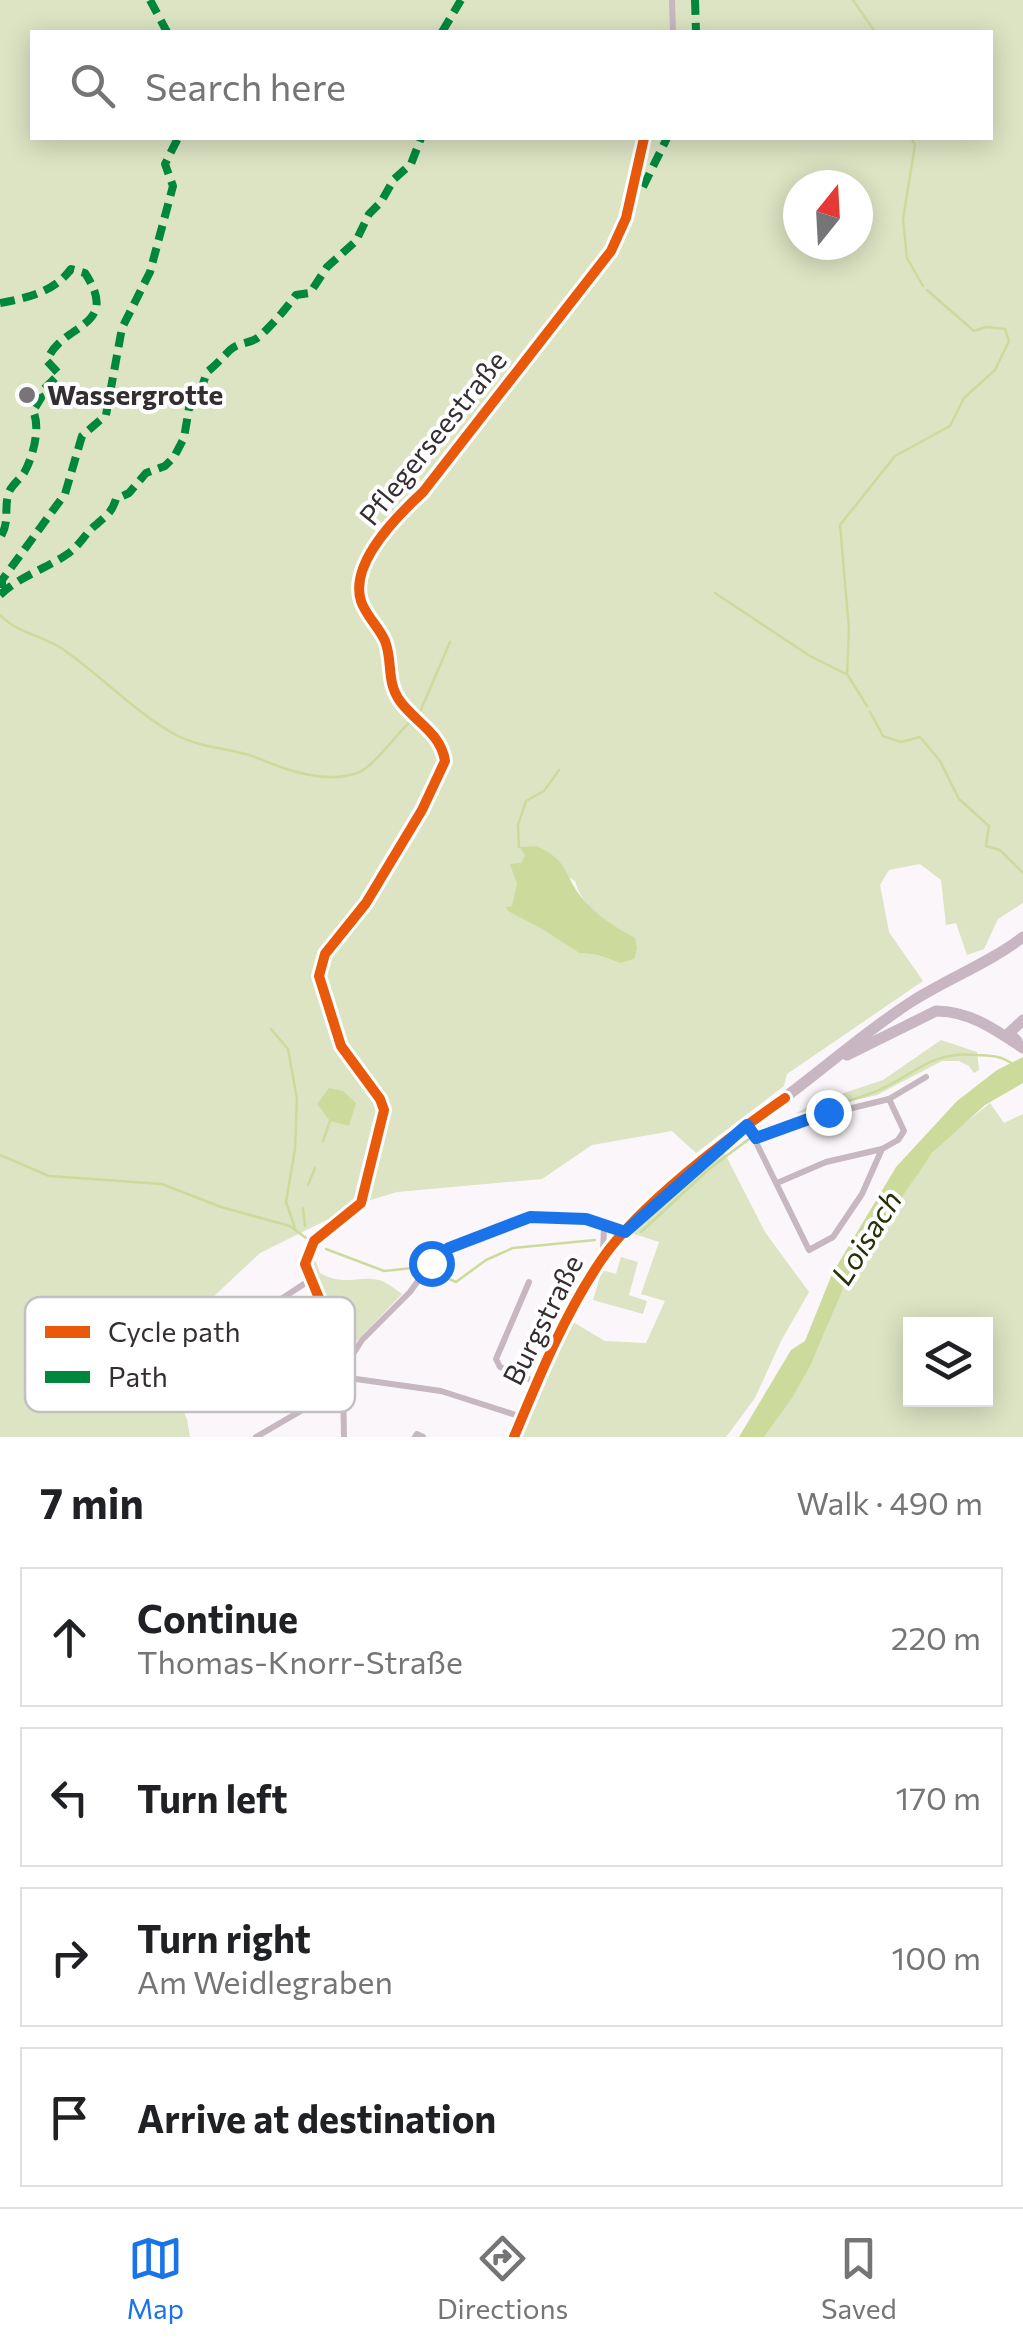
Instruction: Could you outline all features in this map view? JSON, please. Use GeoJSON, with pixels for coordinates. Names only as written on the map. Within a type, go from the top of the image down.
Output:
{"type":"FeatureCollection","features":[{"type":"Feature","properties":{"kind":"main road"},"geometry":{"type":"LineString","coordinates":[[825,1065],[910,1002],[1023,938]]}},
{"type":"Feature","properties":{"kind":"main road"},"geometry":{"type":"LineString","coordinates":[[1008,949],[1023,946]]}},
{"type":"Feature","properties":{"kind":"main road"},"geometry":{"type":"LineString","coordinates":[[825,1065],[936,1010],[978,1020],[1023,1047]]}},
{"type":"Feature","properties":{"kind":"main road"},"geometry":{"type":"LineString","coordinates":[[1018,1027],[1023,1047]]}},
{"type":"Feature","properties":{"kind":"main road","name":"Burgstraße"},"geometry":{"type":"LineString","coordinates":[[514,1437],[575,1304],[603,1258],[625,1232],[747,1125],[825,1065]]}},
{"type":"Feature","properties":{"kind":"street"},"geometry":{"type":"LineString","coordinates":[[672,0],[673,30]]}},
{"type":"Feature","properties":{"kind":"street","name":"Pflegerseestraße"},"geometry":{"type":"LineString","coordinates":[[310,1280],[305,1264],[311,1244],[361,1203],[384,1110],[341,1046],[322,991],[320,976],[325,954],[366,903],[422,810],[445,762],[438,741],[394,690],[386,643],[360,599],[364,568],[390,525],[424,492],[611,251],[626,218],[644,140]]}},
{"type":"Feature","properties":{"kind":"street"},"geometry":{"type":"LineString","coordinates":[[756,1138],[798,1121],[889,1099],[926,1077]]}},
{"type":"Feature","properties":{"kind":"street"},"geometry":{"type":"LineString","coordinates":[[776,1183],[826,1162],[882,1149],[898,1140],[904,1131],[889,1099]]}},
{"type":"Feature","properties":{"kind":"street"},"geometry":{"type":"LineString","coordinates":[[747,1125],[810,1250],[834,1237],[862,1194],[882,1149]]}},
{"type":"Feature","properties":{"kind":"street"},"geometry":{"type":"LineString","coordinates":[[355,1350],[410,1292],[436,1256],[449,1248],[530,1217],[586,1219],[625,1232]]}},
{"type":"Feature","properties":{"kind":"street"},"geometry":{"type":"LineString","coordinates":[[603,1258],[604,1226]]}},
{"type":"Feature","properties":{"kind":"street"},"geometry":{"type":"LineString","coordinates":[[285,1297],[310,1280],[317,1297]]}},
{"type":"Feature","properties":{"kind":"street"},"geometry":{"type":"LineString","coordinates":[[529,1282],[496,1359],[500,1367],[538,1383]]}},
{"type":"Feature","properties":{"kind":"street"},"geometry":{"type":"LineString","coordinates":[[355,1380],[419,1387],[522,1416]]}},
{"type":"Feature","properties":{"kind":"street"},"geometry":{"type":"LineString","coordinates":[[256,1437],[299,1412]]}},
{"type":"Feature","properties":{"kind":"street"},"geometry":{"type":"LineString","coordinates":[[344,1412],[344,1437]]}},
{"type":"Feature","properties":{"kind":"street"},"geometry":{"type":"LineString","coordinates":[[415,1437],[423,1437]]}},
{"type":"Feature","properties":{"kind":"shaded area"},"geometry":{"type":"Polygon","coordinates":[[[0,0],[1023,0],[1023,903],[998,919],[984,949],[967,955],[956,923],[946,925],[941,880],[920,864],[889,870],[880,885],[889,932],[923,981],[787,1074],[784,1086],[696,1153],[672,1131],[592,1145],[542,1179],[397,1192],[361,1203],[260,1253],[213,1297],[25,1297],[25,1412],[184,1412],[190,1437],[0,1437],[0,0]],[[520,848],[526,854],[512,907],[579,953],[620,963],[635,938],[591,908],[575,881],[520,848]]]}},
{"type":"Feature","properties":{"kind":"shaded area"},"geometry":{"type":"Polygon","coordinates":[[[941,1040],[977,1052],[979,1070],[974,1073],[959,1061],[942,1061],[877,1095],[795,1114],[814,1103],[883,1080],[941,1040]]]}},
{"type":"Feature","properties":{"kind":"shaded area"},"geometry":{"type":"Polygon","coordinates":[[[990,1103],[1004,1123],[1023,1114],[1023,1437],[764,1437],[798,1383],[852,1272],[884,1219],[952,1133],[990,1103]]]}},
{"type":"Feature","properties":{"kind":"shaded area"},"geometry":{"type":"Polygon","coordinates":[[[723,1150],[765,1232],[809,1292],[755,1398],[726,1437],[514,1437],[568,1319],[605,1341],[646,1343],[665,1301],[641,1294],[659,1242],[625,1231],[675,1185],[723,1150]]]}},
{"type":"Feature","properties":{"kind":"shaded area"},"geometry":{"type":"Polygon","coordinates":[[[312,1252],[320,1273],[344,1280],[379,1280],[402,1294],[355,1343],[355,1297],[321,1297],[309,1270],[312,1252]]]}},
{"type":"Feature","properties":{"kind":"shaded area"},"geometry":{"type":"Polygon","coordinates":[[[621,1257],[638,1262],[629,1295],[647,1301],[643,1314],[593,1300],[602,1270],[616,1274],[621,1257]]]}},
{"type":"Feature","properties":{"kind":"water"},"geometry":{"type":"Polygon","coordinates":[[[537,846],[562,864],[594,911],[635,938],[634,959],[620,963],[579,953],[508,911],[506,907],[512,906],[517,884],[510,864],[521,863],[525,855],[519,847],[537,846]]]}},
{"type":"Feature","properties":{"kind":"water","name":"Loisach"},"geometry":{"type":"Polygon","coordinates":[[[1023,1057],[1023,1083],[985,1105],[933,1152],[861,1256],[810,1366],[764,1437],[739,1437],[791,1350],[805,1341],[832,1274],[896,1167],[957,1101],[997,1070],[1023,1057]]]}},
{"type":"Feature","properties":{"kind":"water"},"geometry":{"type":"Polygon","coordinates":[[[329,1088],[343,1091],[356,1103],[349,1126],[330,1121],[317,1104],[329,1088]]]}},
{"type":"Feature","properties":{"kind":"waterway"},"geometry":{"type":"LineString","coordinates":[[853,0],[874,30]]}},
{"type":"Feature","properties":{"kind":"waterway"},"geometry":{"type":"LineString","coordinates":[[912,140],[915,145],[903,219],[907,258],[923,286]]}},
{"type":"Feature","properties":{"kind":"waterway"},"geometry":{"type":"LineString","coordinates":[[867,706],[847,674],[849,629],[840,525],[895,456],[950,426],[964,398],[995,370],[1009,341],[1005,329],[986,327],[974,331],[927,290]]}},
{"type":"Feature","properties":{"kind":"waterway"},"geometry":{"type":"LineString","coordinates":[[715,593],[810,656],[846,674]]}},
{"type":"Feature","properties":{"kind":"waterway"},"geometry":{"type":"LineString","coordinates":[[0,615],[14,626],[61,648],[178,736],[250,755],[295,772],[320,777],[357,773],[412,720]]}},
{"type":"Feature","properties":{"kind":"waterway"},"geometry":{"type":"LineString","coordinates":[[420,712],[450,642]]}},
{"type":"Feature","properties":{"kind":"waterway"},"geometry":{"type":"LineString","coordinates":[[870,712],[883,736],[901,742],[920,737],[940,761],[959,799],[989,826],[986,846],[1000,850],[1023,873]]}},
{"type":"Feature","properties":{"kind":"waterway"},"geometry":{"type":"LineString","coordinates":[[519,847],[518,825],[526,801],[544,791],[559,770]]}},
{"type":"Feature","properties":{"kind":"waterway"},"geometry":{"type":"LineString","coordinates":[[271,1029],[288,1049],[297,1099],[295,1149],[286,1202],[295,1228]]}},
{"type":"Feature","properties":{"kind":"waterway"},"geometry":{"type":"LineString","coordinates":[[759,1133],[884,1088],[945,1057],[991,1056],[1013,1064]]}},
{"type":"Feature","properties":{"kind":"waterway"},"geometry":{"type":"LineString","coordinates":[[323,1141],[330,1121]]}},
{"type":"Feature","properties":{"kind":"waterway"},"geometry":{"type":"LineString","coordinates":[[641,1232],[709,1169],[749,1139]]}},
{"type":"Feature","properties":{"kind":"waterway"},"geometry":{"type":"LineString","coordinates":[[0,1155],[49,1176],[162,1184],[221,1207],[290,1226],[310,1241]]}},
{"type":"Feature","properties":{"kind":"waterway"},"geometry":{"type":"LineString","coordinates":[[308,1185],[315,1168]]}},
{"type":"Feature","properties":{"kind":"waterway"},"geometry":{"type":"LineString","coordinates":[[303,1208],[305,1226]]}},
{"type":"Feature","properties":{"kind":"waterway"},"geometry":{"type":"LineString","coordinates":[[445,1277],[456,1282],[486,1260],[513,1248],[595,1240]]}},
{"type":"Feature","properties":{"kind":"waterway"},"geometry":{"type":"LineString","coordinates":[[326,1249],[384,1271],[423,1267]]}},
{"type":"Feature","properties":{"kind":"marked path"},"geometry":{"type":"LineString","coordinates":[[150,0],[166,30]]}},
{"type":"Feature","properties":{"kind":"marked path"},"geometry":{"type":"LineString","coordinates":[[443,30],[461,0]]}},
{"type":"Feature","properties":{"kind":"marked path"},"geometry":{"type":"LineString","coordinates":[[695,0],[696,30]]}},
{"type":"Feature","properties":{"kind":"marked path"},"geometry":{"type":"LineString","coordinates":[[2,588],[2,580],[65,494],[82,436],[106,415],[122,328],[150,272],[173,186],[165,164],[177,140]]}},
{"type":"Feature","properties":{"kind":"marked path"},"geometry":{"type":"LineString","coordinates":[[0,595],[69,553],[109,513],[116,499],[129,493],[146,473],[165,466],[174,457],[184,438],[189,408],[197,401],[207,372],[233,347],[259,337],[296,295],[310,293],[327,267],[356,241],[369,214],[394,179],[411,164],[420,140]]}},
{"type":"Feature","properties":{"kind":"marked path"},"geometry":{"type":"LineString","coordinates":[[643,187],[666,140]]}},
{"type":"Feature","properties":{"kind":"marked path"},"geometry":{"type":"LineString","coordinates":[[0,303],[48,289],[71,269],[85,273],[95,291],[96,305],[93,315],[64,339],[47,361],[59,374],[39,394],[41,398],[33,411],[33,451],[24,473],[9,492],[0,538]]}},
{"type":"Feature","properties":{"kind":"cycle path"},"geometry":{"type":"LineString","coordinates":[[319,1297],[305,1264],[314,1241],[361,1203],[384,1110],[341,1046],[319,976],[325,954],[366,903],[422,810],[445,761],[433,735],[396,694],[385,641],[361,601],[362,571],[378,541],[423,492],[611,251],[626,218],[644,140]]}},
{"type":"Feature","properties":{"kind":"cycle path"},"geometry":{"type":"LineString","coordinates":[[514,1437],[564,1323],[618,1238],[687,1172],[785,1098]]}},
{"type":"Feature","properties":{"kind":"place","name":"Wassergrotte"},"geometry":{"type":"Point","coordinates":[27,395]}},
{"type":"Feature","properties":{"kind":"route"},"geometry":{"type":"LineString","coordinates":[[431,1263],[449,1248],[530,1217],[586,1219],[625,1232],[747,1125],[756,1138],[828,1112]]}}]}
